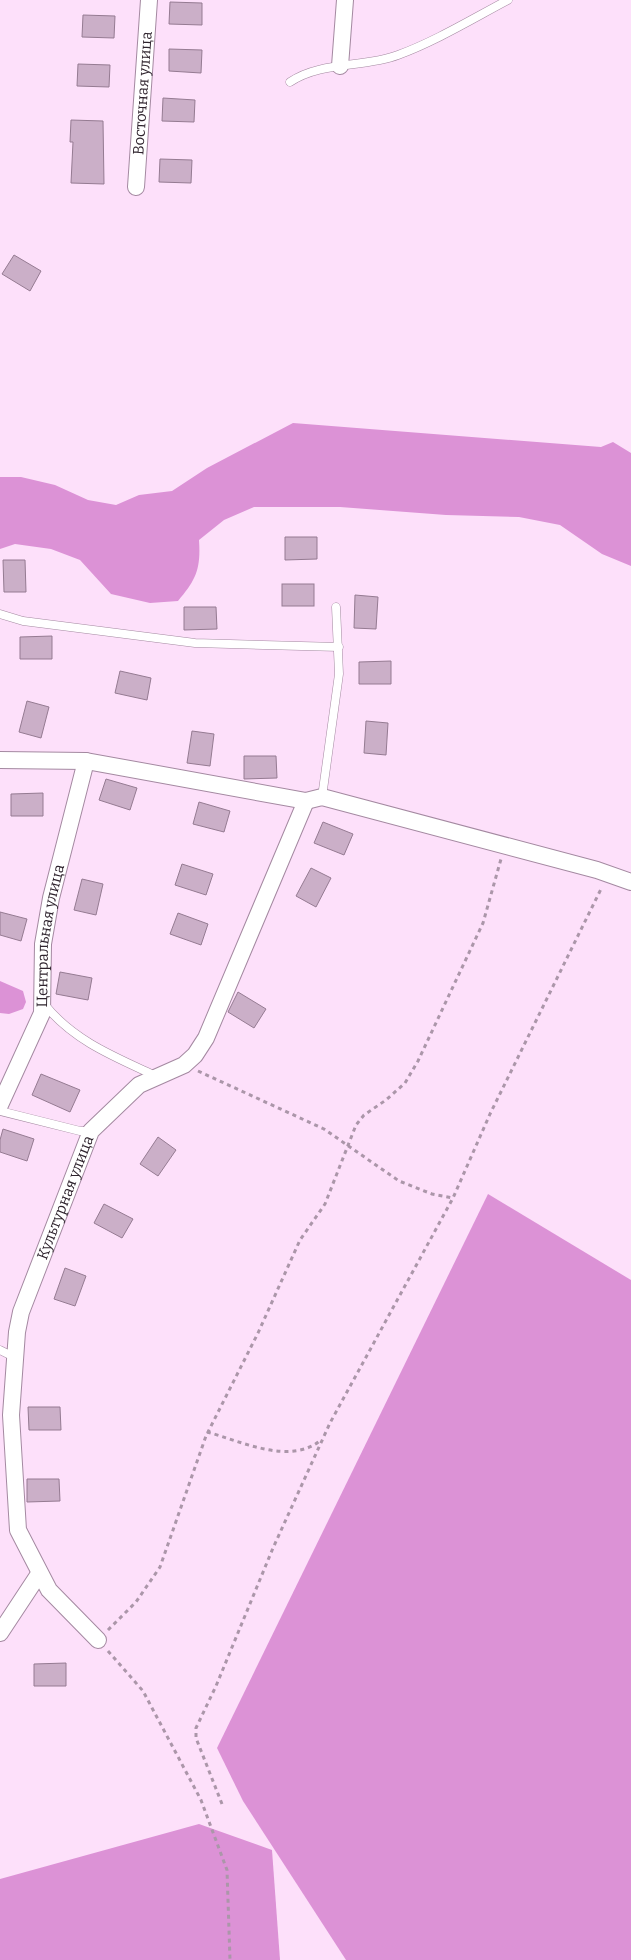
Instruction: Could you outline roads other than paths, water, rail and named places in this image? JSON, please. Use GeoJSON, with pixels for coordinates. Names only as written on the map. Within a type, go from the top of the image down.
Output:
{"type":"FeatureCollection","features":[{"type":"Feature","properties":{"kind":"street","name":"Восточная улица"},"geometry":{"type":"LineString","coordinates":[[136,187],[149,0]]}},
{"type":"Feature","properties":{"kind":"street"},"geometry":{"type":"LineString","coordinates":[[340,66],[345,0]]}},
{"type":"Feature","properties":{"kind":"street"},"geometry":{"type":"LineString","coordinates":[[0,760],[86,761],[306,801],[322,797],[505,845],[631,882]]}},
{"type":"Feature","properties":{"kind":"street","name":"Центральная улица"},"geometry":{"type":"LineString","coordinates":[[0,1104],[42,1013],[44,1004],[43,944],[51,898],[86,761]]}},
{"type":"Feature","properties":{"kind":"street","name":"Культурная улица"},"geometry":{"type":"LineString","coordinates":[[98,1640],[66,1610],[49,1590],[39,1574],[18,1530],[11,1415],[17,1332],[21,1312],[91,1131],[134,1089],[156,1076],[184,1065],[195,1055],[216,1018],[306,801]]}},
{"type":"Feature","properties":{"kind":"street"},"geometry":{"type":"LineString","coordinates":[[0,1633],[39,1574]]}},
{"type":"Feature","properties":{"kind":"lane"},"geometry":{"type":"LineString","coordinates":[[290,82],[301,75],[340,66],[371,63],[398,55],[508,0]]}},
{"type":"Feature","properties":{"kind":"lane"},"geometry":{"type":"LineString","coordinates":[[322,797],[339,674],[336,607]]}},
{"type":"Feature","properties":{"kind":"lane"},"geometry":{"type":"LineString","coordinates":[[0,614],[23,621],[195,643],[339,647]]}},
{"type":"Feature","properties":{"kind":"lane"},"geometry":{"type":"LineString","coordinates":[[44,1004],[57,1020],[88,1044],[156,1076]]}},
{"type":"Feature","properties":{"kind":"lane"},"geometry":{"type":"LineString","coordinates":[[0,1111],[80,1131],[91,1131]]}},
{"type":"Feature","properties":{"kind":"lane"},"geometry":{"type":"LineString","coordinates":[[0,1350],[16,1358]]}}]}
